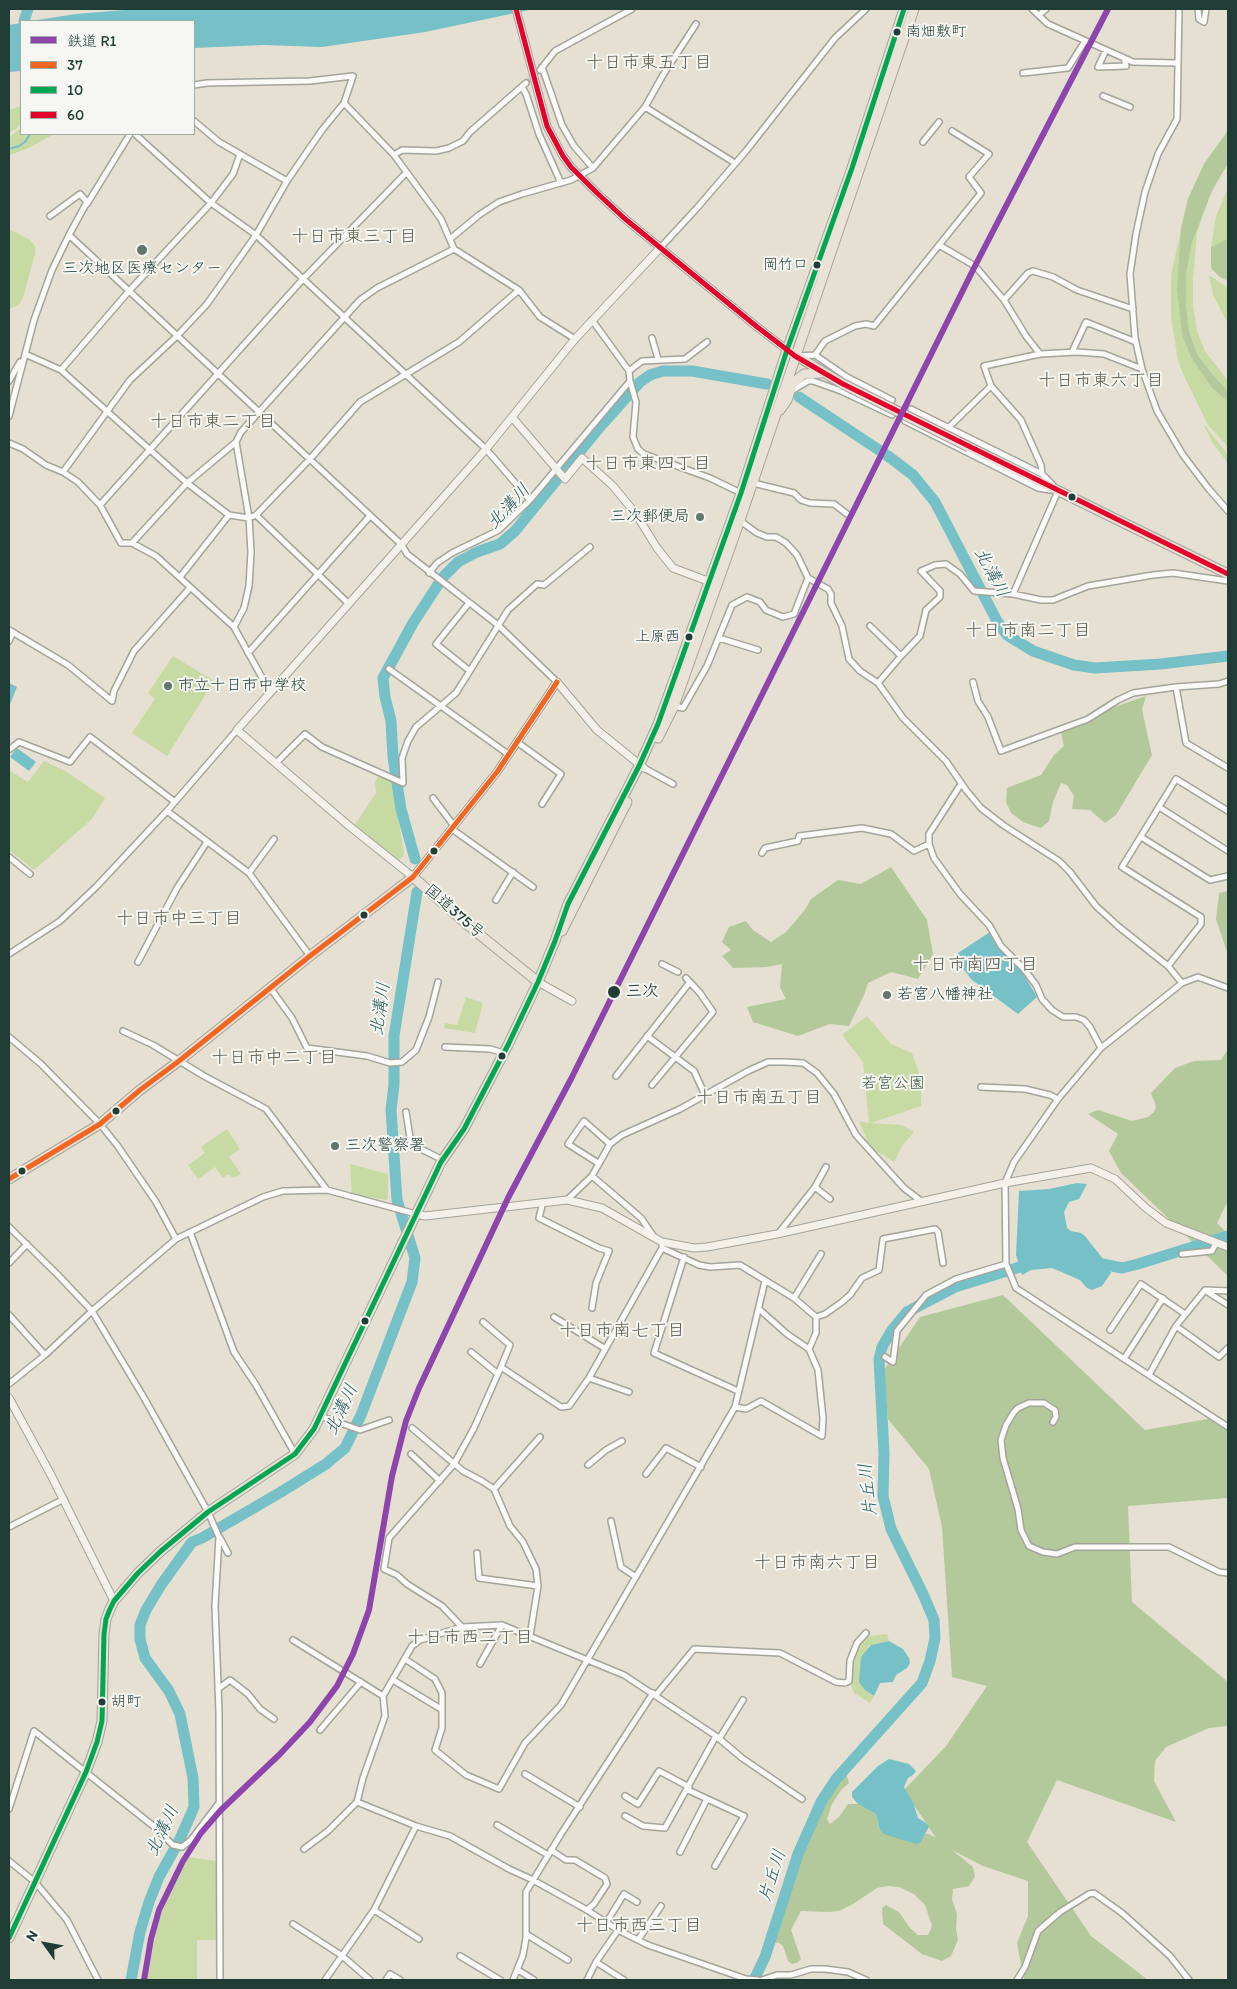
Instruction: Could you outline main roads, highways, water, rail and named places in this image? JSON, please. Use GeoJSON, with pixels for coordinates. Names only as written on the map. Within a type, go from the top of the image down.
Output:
{"type":"FeatureCollection","features":[{"type":"Feature","properties":{"kind":"highway"},"geometry":{"type":"LineString","coordinates":[[642,767],[736,519],[752,483],[774,419],[791,353],[904,9]]}},
{"type":"Feature","properties":{"kind":"highway"},"geometry":{"type":"LineString","coordinates":[[736,519],[741,493],[914,9]]}},
{"type":"Feature","properties":{"kind":"highway"},"geometry":{"type":"LineString","coordinates":[[791,353],[843,384],[1228,574]]}},
{"type":"Feature","properties":{"kind":"highway"},"geometry":{"type":"LineString","coordinates":[[774,419],[787,400],[794,383],[804,374],[822,373]]}},
{"type":"Feature","properties":{"kind":"highway"},"geometry":{"type":"LineString","coordinates":[[9,1938],[86,1772],[102,1721],[105,1626],[114,1601],[138,1573],[161,1551],[208,1512],[295,1454],[314,1429],[443,1160],[464,1129],[504,1053],[538,982],[568,904],[674,706],[712,583]]}},
{"type":"Feature","properties":{"kind":"highway","name":"国道375号"},"geometry":{"type":"LineString","coordinates":[[9,1179],[100,1124],[140,1090],[413,877],[469,926],[538,982]]}},
{"type":"Feature","properties":{"kind":"water"},"geometry":{"type":"Polygon","coordinates":[[[136,9],[534,9],[425,32],[322,47],[264,45],[195,48],[195,20],[37,20],[76,14],[136,9]]]}},
{"type":"Feature","properties":{"kind":"water"},"geometry":{"type":"Polygon","coordinates":[[[20,23],[20,71],[9,72],[9,25],[20,23]]]}},
{"type":"Feature","properties":{"kind":"water"},"geometry":{"type":"Polygon","coordinates":[[[9,683],[17,687],[9,707],[9,683]]]}},
{"type":"Feature","properties":{"kind":"water"},"geometry":{"type":"Polygon","coordinates":[[[17,748],[36,762],[29,771],[10,757],[17,748]]]}},
{"type":"Feature","properties":{"kind":"water"},"geometry":{"type":"Polygon","coordinates":[[[990,932],[1013,964],[1021,970],[1037,997],[1018,1014],[972,980],[956,960],[955,955],[990,932]]]}},
{"type":"Feature","properties":{"kind":"water"},"geometry":{"type":"Polygon","coordinates":[[[1077,1183],[1087,1184],[1079,1199],[1069,1202],[1064,1212],[1067,1228],[1085,1236],[1110,1268],[1111,1273],[1102,1286],[1092,1290],[1087,1288],[1080,1280],[1052,1268],[1031,1270],[1022,1275],[1016,1255],[1019,1191],[1049,1189],[1077,1183]]]}},
{"type":"Feature","properties":{"kind":"water"},"geometry":{"type":"Polygon","coordinates":[[[889,1641],[903,1649],[910,1663],[907,1668],[896,1675],[893,1682],[880,1683],[874,1696],[865,1690],[859,1682],[861,1657],[871,1645],[889,1641]]]}},
{"type":"Feature","properties":{"kind":"water"},"geometry":{"type":"Polygon","coordinates":[[[889,1759],[909,1764],[916,1771],[908,1778],[904,1787],[913,1802],[918,1818],[929,1827],[920,1843],[916,1844],[884,1834],[880,1830],[876,1814],[858,1804],[852,1797],[852,1792],[878,1766],[889,1759]]]}},
{"type":"Feature","properties":{"kind":"waterway"},"geometry":{"type":"LineString","coordinates":[[24,20],[28,9]]}},
{"type":"Feature","properties":{"kind":"waterway"},"geometry":{"type":"LineString","coordinates":[[9,149],[25,142],[29,135]]}},
{"type":"Feature","properties":{"kind":"waterway","name":"北溝川"},"geometry":{"type":"LineString","coordinates":[[415,859],[401,809],[393,757],[391,721],[385,697],[383,678],[413,623],[443,577],[458,562],[477,552],[500,544],[515,531],[599,428],[640,382],[650,375],[663,371],[692,371],[767,384]]}},
{"type":"Feature","properties":{"kind":"waterway","name":"北溝川"},"geometry":{"type":"LineString","coordinates":[[799,397],[888,456],[913,475],[935,502],[997,621],[1007,635],[1033,651],[1074,665],[1095,668],[1161,664],[1228,656]]}},
{"type":"Feature","properties":{"kind":"waterway","name":"北溝川"},"geometry":{"type":"LineString","coordinates":[[131,1980],[140,1932],[149,1902],[159,1877],[180,1839],[194,1807],[193,1778],[180,1714],[169,1691],[145,1658],[140,1639],[140,1625],[146,1610],[161,1585],[192,1542],[281,1492],[326,1464],[345,1448],[361,1415],[412,1282],[415,1258],[397,1200],[391,1110],[394,1085],[394,1036],[417,892]]}},
{"type":"Feature","properties":{"kind":"waterway","name":"片丘川"},"geometry":{"type":"LineString","coordinates":[[1093,1262],[1122,1268],[1228,1236]]}},
{"type":"Feature","properties":{"kind":"waterway","name":"片丘川"},"geometry":{"type":"LineString","coordinates":[[754,1980],[765,1957],[798,1854],[821,1802],[836,1779],[922,1683],[930,1661],[935,1638],[934,1620],[891,1529],[883,1496],[884,1453],[879,1359],[882,1347],[892,1330],[907,1312],[955,1287],[1033,1263]]}},
{"type":"Feature","properties":{"kind":"tunnel"},"geometry":{"type":"LineString","coordinates":[[526,83],[540,70]]}},
{"type":"Feature","properties":{"kind":"rail line","name":"R1"},"geometry":{"type":"LineString","coordinates":[[144,1980],[151,1939],[159,1910],[183,1861],[201,1833],[221,1810],[280,1754],[310,1722],[337,1686],[353,1654],[369,1610],[392,1476],[406,1421],[419,1388],[508,1198],[571,1079],[975,266],[1108,9]]}},
{"type":"Feature","properties":{"kind":"place","name":"南畑敷町"},"geometry":{"type":"Point","coordinates":[897,32]}},
{"type":"Feature","properties":{"kind":"place","name":"三次地区医療センター"},"geometry":{"type":"Point","coordinates":[142,250]}},
{"type":"Feature","properties":{"kind":"place","name":"岡竹口"},"geometry":{"type":"Point","coordinates":[817,265]}},
{"type":"Feature","properties":{"kind":"place","name":"三次郵便局"},"geometry":{"type":"Point","coordinates":[700,517]}},
{"type":"Feature","properties":{"kind":"place","name":"上原西"},"geometry":{"type":"Point","coordinates":[689,637]}},
{"type":"Feature","properties":{"kind":"place","name":"市立十日市中学校"},"geometry":{"type":"Point","coordinates":[168,686]}},
{"type":"Feature","properties":{"kind":"place","name":"三次"},"geometry":{"type":"Point","coordinates":[614,992]}},
{"type":"Feature","properties":{"kind":"place","name":"若宮八幡神社"},"geometry":{"type":"Point","coordinates":[887,995]}},
{"type":"Feature","properties":{"kind":"place","name":"三次警察署"},"geometry":{"type":"Point","coordinates":[335,1146]}},
{"type":"Feature","properties":{"kind":"place","name":"胡町"},"geometry":{"type":"Point","coordinates":[102,1702]}},
{"type":"Feature","properties":{"kind":"district","name":"十日市東五丁目"},"geometry":{"type":"Point","coordinates":[649,63]}},
{"type":"Feature","properties":{"kind":"district","name":"十日市東三丁目"},"geometry":{"type":"Point","coordinates":[354,237]}},
{"type":"Feature","properties":{"kind":"district","name":"十日市東六丁目"},"geometry":{"type":"Point","coordinates":[1101,381]}},
{"type":"Feature","properties":{"kind":"district","name":"十日市東二丁目"},"geometry":{"type":"Point","coordinates":[213,422]}},
{"type":"Feature","properties":{"kind":"district","name":"十日市東四丁目"},"geometry":{"type":"Point","coordinates":[648,464]}},
{"type":"Feature","properties":{"kind":"district","name":"十日市南二丁目"},"geometry":{"type":"Point","coordinates":[1028,631]}},
{"type":"Feature","properties":{"kind":"district","name":"十日市中三丁目"},"geometry":{"type":"Point","coordinates":[179,919]}},
{"type":"Feature","properties":{"kind":"district","name":"十日市南四丁目"},"geometry":{"type":"Point","coordinates":[975,965]}},
{"type":"Feature","properties":{"kind":"district","name":"十日市中二丁目"},"geometry":{"type":"Point","coordinates":[274,1058]}},
{"type":"Feature","properties":{"kind":"district","name":"十日市南五丁目"},"geometry":{"type":"Point","coordinates":[759,1098]}},
{"type":"Feature","properties":{"kind":"district","name":"十日市南七丁目"},"geometry":{"type":"Point","coordinates":[622,1331]}},
{"type":"Feature","properties":{"kind":"district","name":"十日市南六丁目"},"geometry":{"type":"Point","coordinates":[817,1563]}},
{"type":"Feature","properties":{"kind":"district","name":"十日市西二丁目"},"geometry":{"type":"Point","coordinates":[470,1638]}},
{"type":"Feature","properties":{"kind":"district","name":"十日市西三丁目"},"geometry":{"type":"Point","coordinates":[639,1926]}},
{"type":"Feature","properties":{"kind":"park label","name":"若宮公園"},"geometry":{"type":"Point","coordinates":[893,1084]}}]}
